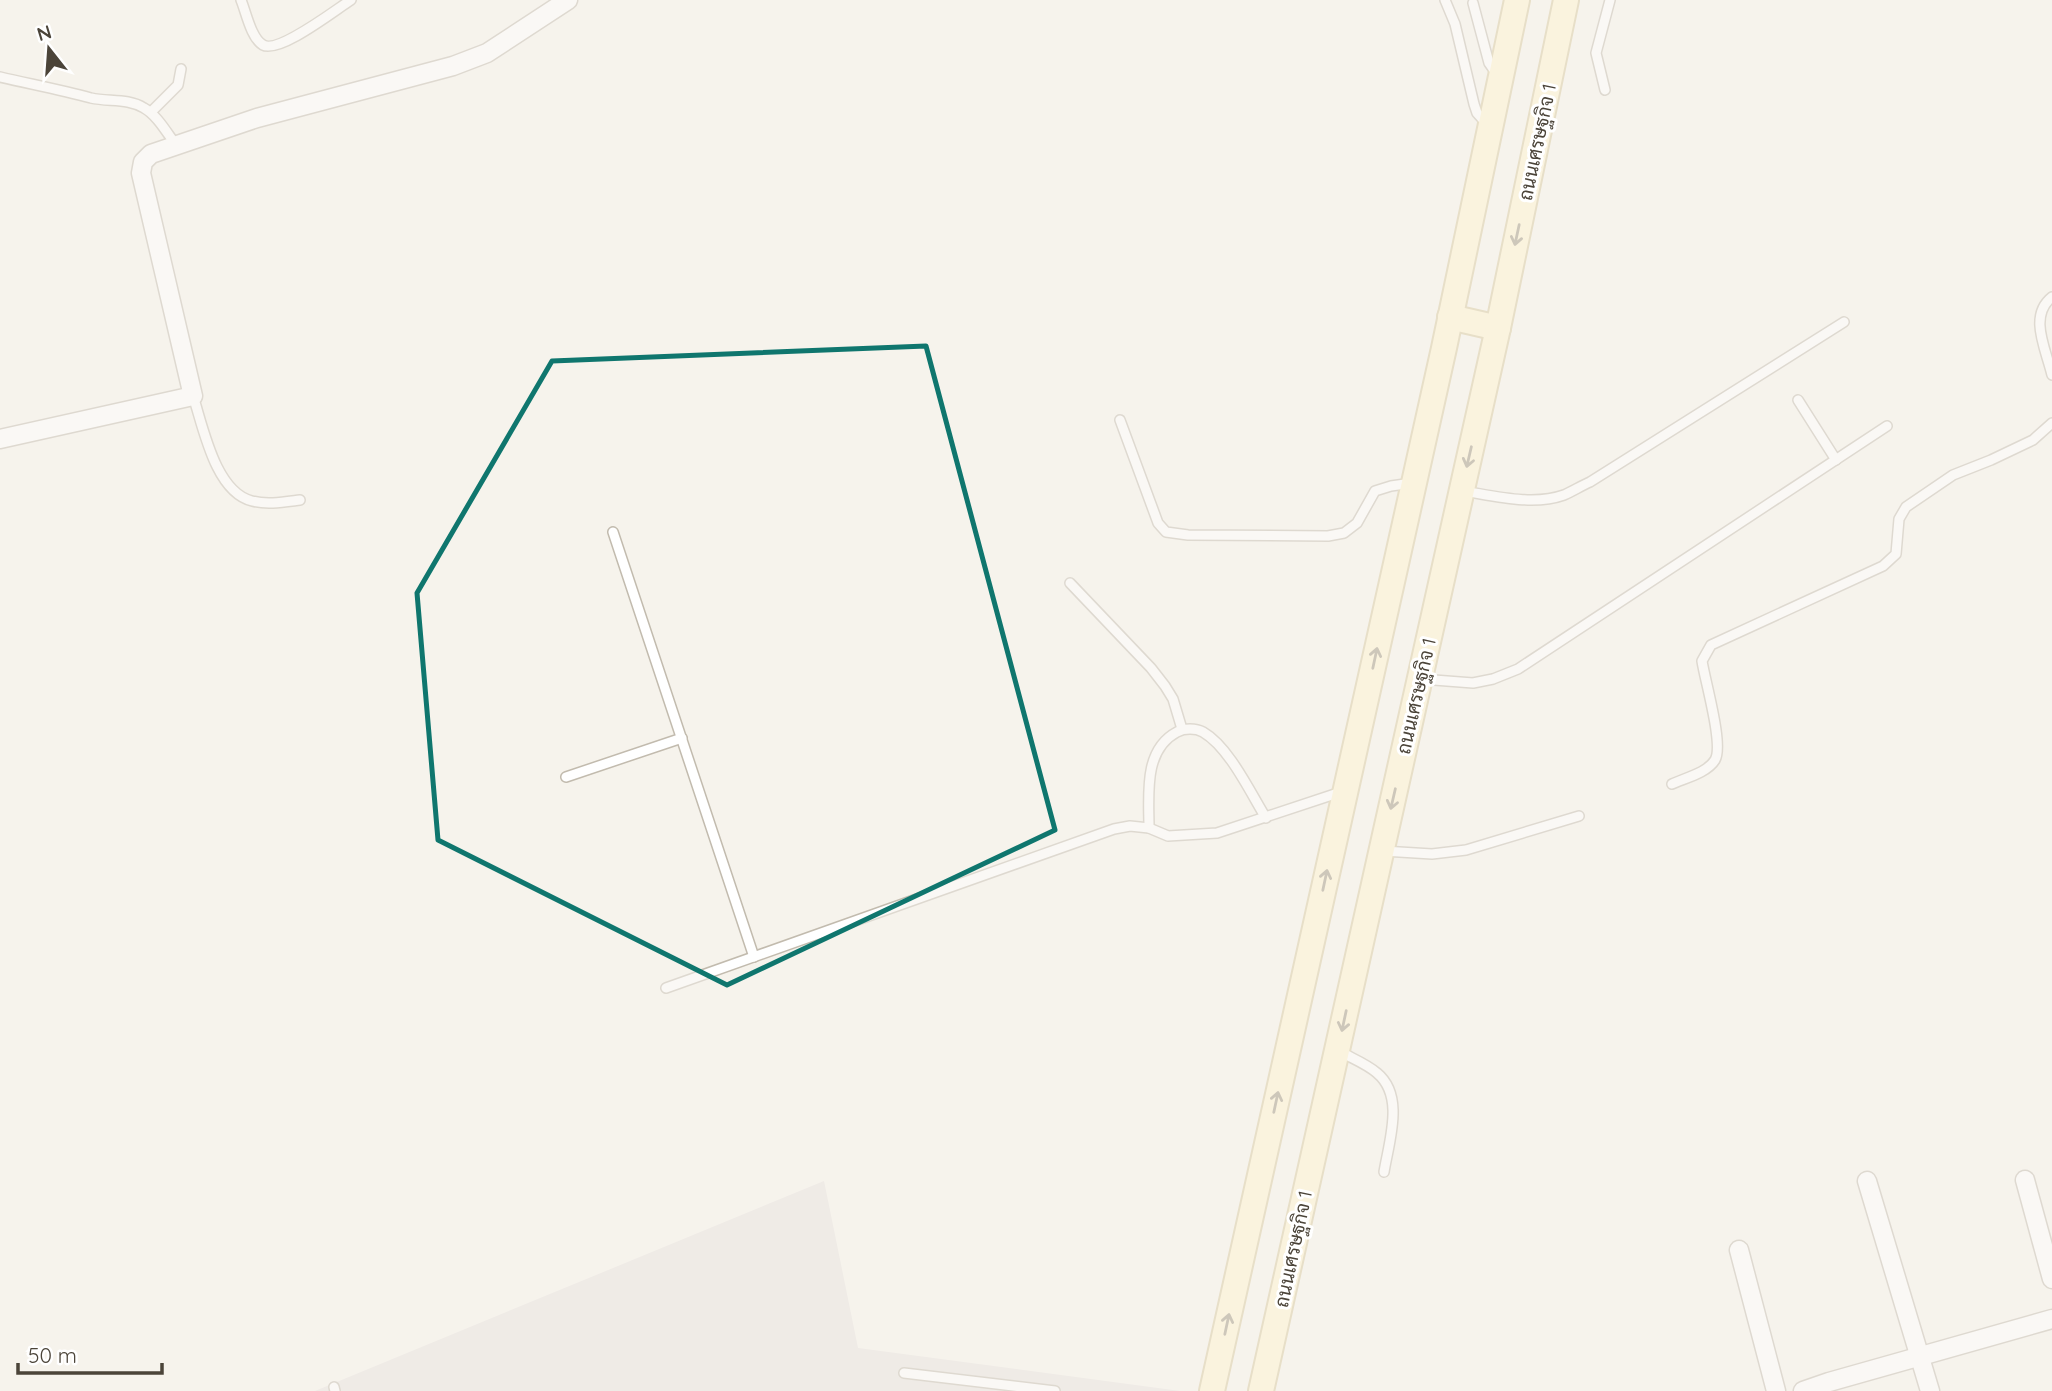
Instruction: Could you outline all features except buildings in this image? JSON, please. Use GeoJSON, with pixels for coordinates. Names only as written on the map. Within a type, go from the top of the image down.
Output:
{"type":"FeatureCollection","features":[{"type":"Feature","properties":{"kind":"main road"},"geometry":{"type":"LineString","coordinates":[[1212,1391],[1451,317],[1517,0]]}},
{"type":"Feature","properties":{"kind":"main road","name":"ถนนเศรษฐกิจ 1"},"geometry":{"type":"LineString","coordinates":[[1261,1391],[1498,328],[1566,0]]}},
{"type":"Feature","properties":{"kind":"main road"},"geometry":{"type":"LineString","coordinates":[[1451,317],[1498,328]]}},
{"type":"Feature","properties":{"kind":"street"},"geometry":{"type":"LineString","coordinates":[[0,439],[193,396],[141,173],[143,162],[151,154],[257,118],[453,66],[487,53],[568,0]]}},
{"type":"Feature","properties":{"kind":"street"},"geometry":{"type":"LineString","coordinates":[[2025,1180],[2052,1279]]}},
{"type":"Feature","properties":{"kind":"street"},"geometry":{"type":"LineString","coordinates":[[1867,1181],[1930,1391]]}},
{"type":"Feature","properties":{"kind":"street"},"geometry":{"type":"LineString","coordinates":[[1739,1250],[1776,1391]]}},
{"type":"Feature","properties":{"kind":"street"},"geometry":{"type":"LineString","coordinates":[[1803,1391],[2052,1319]]}},
{"type":"Feature","properties":{"kind":"lane"},"geometry":{"type":"LineString","coordinates":[[241,0],[260,44],[269,47],[293,38],[351,0]]}},
{"type":"Feature","properties":{"kind":"lane"},"geometry":{"type":"LineString","coordinates":[[1445,0],[1455,24],[1477,113],[1490,127]]}},
{"type":"Feature","properties":{"kind":"lane"},"geometry":{"type":"LineString","coordinates":[[1605,90],[1596,52],[1610,0]]}},
{"type":"Feature","properties":{"kind":"lane"},"geometry":{"type":"LineString","coordinates":[[1474,3],[1489,63],[1500,77]]}},
{"type":"Feature","properties":{"kind":"lane"},"geometry":{"type":"LineString","coordinates":[[151,112],[178,85],[181,69]]}},
{"type":"Feature","properties":{"kind":"lane"},"geometry":{"type":"LineString","coordinates":[[0,77],[142,106],[151,112],[176,145]]}},
{"type":"Feature","properties":{"kind":"lane"},"geometry":{"type":"LineString","coordinates":[[2052,297],[2042,307],[2038,318],[2052,375]]}},
{"type":"Feature","properties":{"kind":"lane"},"geometry":{"type":"LineString","coordinates":[[1461,491],[1515,499],[1563,495],[1590,482],[1844,322]]}},
{"type":"Feature","properties":{"kind":"lane"},"geometry":{"type":"LineString","coordinates":[[193,396],[217,466],[234,490],[249,501],[268,503],[300,500]]}},
{"type":"Feature","properties":{"kind":"lane"},"geometry":{"type":"LineString","coordinates":[[1798,400],[1836,460]]}},
{"type":"Feature","properties":{"kind":"lane"},"geometry":{"type":"LineString","coordinates":[[1120,420],[1158,523],[1166,532],[1188,535],[1315,536],[1344,533],[1357,523],[1376,491],[1414,483]]}},
{"type":"Feature","properties":{"kind":"lane"},"geometry":{"type":"LineString","coordinates":[[1672,784],[1703,770],[1715,760],[1719,745],[1702,661],[1711,645],[1883,566],[1896,554],[1899,519],[1906,507],[1953,475],[2033,440],[2052,423]]}},
{"type":"Feature","properties":{"kind":"lane"},"geometry":{"type":"LineString","coordinates":[[1419,678],[1473,683],[1493,679],[1518,669],[1887,426]]}},
{"type":"Feature","properties":{"kind":"lane"},"geometry":{"type":"LineString","coordinates":[[613,532],[754,957]]}},
{"type":"Feature","properties":{"kind":"lane"},"geometry":{"type":"LineString","coordinates":[[1070,583],[1165,686],[1173,699],[1182,729]]}},
{"type":"Feature","properties":{"kind":"lane"},"geometry":{"type":"LineString","coordinates":[[1149,828],[1149,779],[1157,751],[1164,739],[1182,729],[1201,730],[1214,741],[1266,818]]}},
{"type":"Feature","properties":{"kind":"lane"},"geometry":{"type":"LineString","coordinates":[[566,776],[682,738]]}},
{"type":"Feature","properties":{"kind":"lane"},"geometry":{"type":"LineString","coordinates":[[666,988],[1114,829],[1130,826],[1149,828],[1168,836],[1217,833],[1346,791]]}},
{"type":"Feature","properties":{"kind":"lane"},"geometry":{"type":"LineString","coordinates":[[1381,851],[1406,854],[1466,850],[1579,816]]}},
{"type":"Feature","properties":{"kind":"lane"},"geometry":{"type":"LineString","coordinates":[[1337,1050],[1378,1073],[1389,1089],[1394,1109],[1384,1172]]}},
{"type":"Feature","properties":{"kind":"lane"},"geometry":{"type":"LineString","coordinates":[[904,1373],[1055,1391]]}},
{"type":"Feature","properties":{"kind":"highlighted area"},"geometry":{"type":"Polygon","coordinates":[[[926,346],[1055,830],[727,985],[438,840],[417,593],[552,361],[926,346]]]}},
{"type":"Feature","properties":{"kind":"shaded area"},"geometry":{"type":"Polygon","coordinates":[[[824,1181],[858,1348],[1180,1391],[315,1391],[824,1181]]]}}]}
